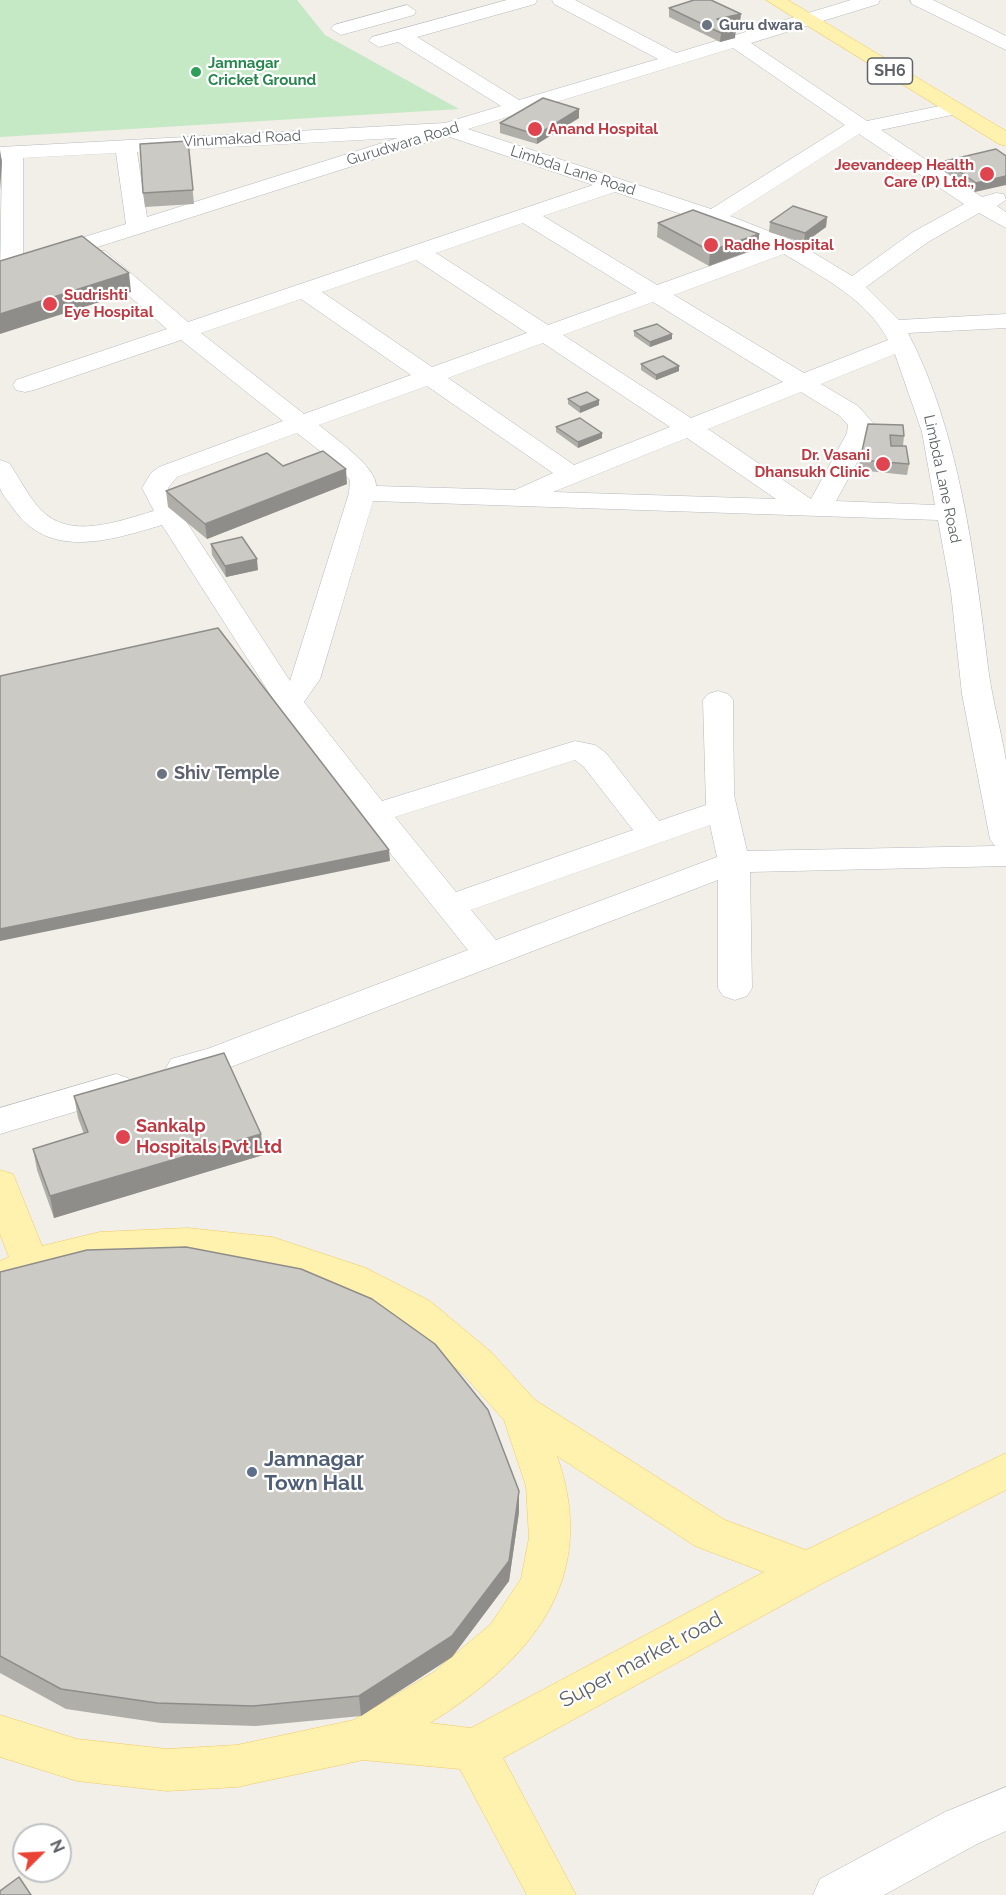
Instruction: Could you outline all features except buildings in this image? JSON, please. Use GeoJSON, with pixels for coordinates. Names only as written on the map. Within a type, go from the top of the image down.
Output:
{"type":"FeatureCollection","features":[{"type":"Feature","properties":{"kind":"main road","name":"SH6"},"geometry":{"type":"LineString","coordinates":[[775,0],[816,17],[1006,122]]}},
{"type":"Feature","properties":{"kind":"main road","name":"SH6"},"geometry":{"type":"LineString","coordinates":[[799,0],[816,17],[954,109],[1006,140]]}},
{"type":"Feature","properties":{"kind":"main road"},"geometry":{"type":"LineString","coordinates":[[0,1184],[15,1271],[100,1246],[188,1243],[272,1252],[353,1279],[416,1312],[477,1363],[521,1412],[710,1533],[808,1570]]}},
{"type":"Feature","properties":{"kind":"main road"},"geometry":{"type":"LineString","coordinates":[[363,1739],[450,1686],[506,1638],[541,1586],[532,1570],[550,1538],[547,1486],[521,1412]]}},
{"type":"Feature","properties":{"kind":"main road","name":"Super market road"},"geometry":{"type":"LineString","coordinates":[[474,1750],[808,1570],[1006,1470]]}},
{"type":"Feature","properties":{"kind":"main road"},"geometry":{"type":"LineString","coordinates":[[0,1736],[77,1760],[167,1770],[237,1766],[363,1739],[437,1744],[474,1750],[552,1895]]}},
{"type":"Feature","properties":{"kind":"street"},"geometry":{"type":"LineString","coordinates":[[379,41],[528,0]]}},
{"type":"Feature","properties":{"kind":"street"},"geometry":{"type":"LineString","coordinates":[[561,0],[675,60]]}},
{"type":"Feature","properties":{"kind":"street","name":"Gurudwara Road"},"geometry":{"type":"LineString","coordinates":[[6,269],[447,129],[519,109],[871,0]]}},
{"type":"Feature","properties":{"kind":"street"},"geometry":{"type":"LineString","coordinates":[[919,0],[1006,44]]}},
{"type":"Feature","properties":{"kind":"street"},"geometry":{"type":"LineString","coordinates":[[341,29],[425,6]]}},
{"type":"Feature","properties":{"kind":"street"},"geometry":{"type":"LineString","coordinates":[[745,21],[765,32]]}},
{"type":"Feature","properties":{"kind":"street"},"geometry":{"type":"LineString","coordinates":[[401,35],[519,109]]}},
{"type":"Feature","properties":{"kind":"street"},"geometry":{"type":"LineString","coordinates":[[736,41],[978,205],[1006,221]]}},
{"type":"Feature","properties":{"kind":"street"},"geometry":{"type":"LineString","coordinates":[[713,217],[861,126],[954,109]]}},
{"type":"Feature","properties":{"kind":"street","name":"Vinumakad Road"},"geometry":{"type":"LineString","coordinates":[[6,153],[447,129]]}},
{"type":"Feature","properties":{"kind":"street","name":"Limbda Lane Road"},"geometry":{"type":"LineString","coordinates":[[447,129],[713,217],[786,246],[852,287],[873,304],[897,335],[913,366],[935,432],[965,592],[977,694],[1006,839]]}},
{"type":"Feature","properties":{"kind":"street"},"geometry":{"type":"LineString","coordinates":[[125,145],[138,228]]}},
{"type":"Feature","properties":{"kind":"street"},"geometry":{"type":"LineString","coordinates":[[6,153],[6,269]]}},
{"type":"Feature","properties":{"kind":"street"},"geometry":{"type":"LineString","coordinates":[[25,385],[616,184]]}},
{"type":"Feature","properties":{"kind":"street"},"geometry":{"type":"LineString","coordinates":[[852,287],[907,246],[978,205],[1006,196]]}},
{"type":"Feature","properties":{"kind":"street"},"geometry":{"type":"LineString","coordinates":[[525,215],[849,411],[861,424],[860,433],[812,508]]}},
{"type":"Feature","properties":{"kind":"street"},"geometry":{"type":"LineString","coordinates":[[84,245],[184,331],[353,467],[363,479],[362,493],[306,678],[289,702]]}},
{"type":"Feature","properties":{"kind":"street"},"geometry":{"type":"LineString","coordinates":[[491,956],[289,702],[169,515],[155,488],[160,478],[168,472],[786,246]]}},
{"type":"Feature","properties":{"kind":"street"},"geometry":{"type":"LineString","coordinates":[[418,251],[812,508]]}},
{"type":"Feature","properties":{"kind":"street"},"geometry":{"type":"LineString","coordinates":[[304,290],[572,475]]}},
{"type":"Feature","properties":{"kind":"street"},"geometry":{"type":"LineString","coordinates":[[514,498],[802,383],[897,335],[1006,321]]}},
{"type":"Feature","properties":{"kind":"street"},"geometry":{"type":"LineString","coordinates":[[0,468],[11,504],[32,515],[47,528],[61,534],[87,534],[169,515]]}},
{"type":"Feature","properties":{"kind":"street"},"geometry":{"type":"LineString","coordinates":[[362,493],[951,513]]}},
{"type":"Feature","properties":{"kind":"street"},"geometry":{"type":"LineString","coordinates":[[718,700],[719,795],[734,862],[735,988]]}},
{"type":"Feature","properties":{"kind":"street"},"geometry":{"type":"LineString","coordinates":[[375,813],[575,750],[584,752],[595,760],[653,835]]}},
{"type":"Feature","properties":{"kind":"street"},"geometry":{"type":"LineString","coordinates":[[451,905],[722,810]]}},
{"type":"Feature","properties":{"kind":"street"},"geometry":{"type":"LineString","coordinates":[[0,1121],[216,1059],[734,862],[1006,856]]}},
{"type":"Feature","properties":{"kind":"street"},"geometry":{"type":"LineString","coordinates":[[837,1895],[961,1828],[1006,1809]]}},
{"type":"Feature","properties":{"kind":"green space","name":"Jamnagar Cricket Ground"},"geometry":{"type":"Polygon","coordinates":[[[0,0],[297,0],[325,35],[459,109],[0,137],[0,0]]]}},
{"type":"Feature","properties":{"kind":"place","name":"Guru dwara"},"geometry":{"type":"Point","coordinates":[707,25]}},
{"type":"Feature","properties":{"kind":"place","name":"Jamnagar Cricket Ground"},"geometry":{"type":"Point","coordinates":[196,72]}},
{"type":"Feature","properties":{"kind":"place","name":"Anand Hospital"},"geometry":{"type":"Point","coordinates":[535,129]}},
{"type":"Feature","properties":{"kind":"place","name":"Jeevandeep Health Care (P) Ltd.,"},"geometry":{"type":"Point","coordinates":[987,174]}},
{"type":"Feature","properties":{"kind":"place","name":"Radhe Hospital"},"geometry":{"type":"Point","coordinates":[711,245]}},
{"type":"Feature","properties":{"kind":"place","name":"Sudrishti Eye Hospital"},"geometry":{"type":"Point","coordinates":[50,304]}},
{"type":"Feature","properties":{"kind":"place","name":"Dr. Vasani Dhansukh Clinic"},"geometry":{"type":"Point","coordinates":[883,464]}},
{"type":"Feature","properties":{"kind":"place","name":"Shiv Temple"},"geometry":{"type":"Point","coordinates":[162,774]}},
{"type":"Feature","properties":{"kind":"place","name":"Sankalp Hospitals Pvt Ltd"},"geometry":{"type":"Point","coordinates":[123,1137]}},
{"type":"Feature","properties":{"kind":"place","name":"Jamnagar Town Hall"},"geometry":{"type":"Point","coordinates":[252,1472]}}]}
